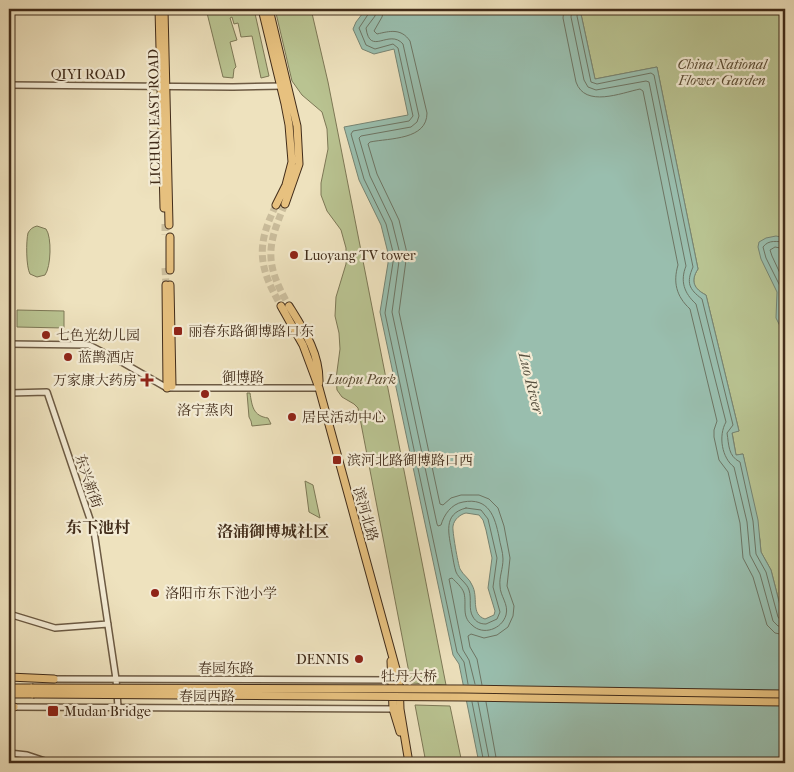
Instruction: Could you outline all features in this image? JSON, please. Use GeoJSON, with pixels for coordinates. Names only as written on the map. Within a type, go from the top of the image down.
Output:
{"type":"FeatureCollection","features":[{"type":"Feature","properties":{"kind":"main road","name":"LICHUN EAST ROAD"},"geometry":{"type":"LineString","coordinates":[[159,9],[164,86]]}},
{"type":"Feature","properties":{"kind":"main road","name":"LICHUN EAST ROAD"},"geometry":{"type":"LineString","coordinates":[[164,9],[167,224]]}},
{"type":"Feature","properties":{"kind":"main road"},"geometry":{"type":"LineString","coordinates":[[262,9],[297,126],[299,164],[285,204]]}},
{"type":"Feature","properties":{"kind":"main road"},"geometry":{"type":"LineString","coordinates":[[269,9],[284,86],[292,162],[286,184],[276,205]]}},
{"type":"Feature","properties":{"kind":"main road"},"geometry":{"type":"LineString","coordinates":[[167,236],[168,270]]}},
{"type":"Feature","properties":{"kind":"main road"},"geometry":{"type":"LineString","coordinates":[[168,285],[170,388]]}},
{"type":"Feature","properties":{"kind":"main road","name":"滨河北路"},"geometry":{"type":"LineString","coordinates":[[285,306],[307,336],[319,369],[319,388],[390,645],[395,680],[396,709],[408,760]]}},
{"type":"Feature","properties":{"kind":"main road"},"geometry":{"type":"LineString","coordinates":[[9,676],[54,679]]}},
{"type":"Feature","properties":{"kind":"main road","name":"牡丹大桥"},"geometry":{"type":"LineString","coordinates":[[33,691],[463,689],[785,694]]}},
{"type":"Feature","properties":{"kind":"main road"},"geometry":{"type":"LineString","coordinates":[[10,691],[33,691]]}},
{"type":"Feature","properties":{"kind":"main road","name":"牡丹大桥"},"geometry":{"type":"LineString","coordinates":[[33,691],[785,702]]}},
{"type":"Feature","properties":{"kind":"street","name":"QIYI ROAD"},"geometry":{"type":"LineString","coordinates":[[9,85],[284,86]]}},
{"type":"Feature","properties":{"kind":"street"},"geometry":{"type":"LineString","coordinates":[[9,344],[89,345],[170,388]]}},
{"type":"Feature","properties":{"kind":"street","name":"御博路"},"geometry":{"type":"LineString","coordinates":[[170,388],[319,388]]}},
{"type":"Feature","properties":{"kind":"street","name":"东兴新街"},"geometry":{"type":"LineString","coordinates":[[9,393],[47,392],[94,531],[116,679],[118,707]]}},
{"type":"Feature","properties":{"kind":"street"},"geometry":{"type":"LineString","coordinates":[[9,614],[55,628],[108,624]]}},
{"type":"Feature","properties":{"kind":"street","name":"春园东路"},"geometry":{"type":"LineString","coordinates":[[54,679],[395,680]]}},
{"type":"Feature","properties":{"kind":"street","name":"春园西路"},"geometry":{"type":"LineString","coordinates":[[10,707],[396,709]]}},
{"type":"Feature","properties":{"kind":"street"},"geometry":{"type":"LineString","coordinates":[[9,753],[27,755],[51,763]]}},
{"type":"Feature","properties":{"kind":"green space"},"geometry":{"type":"Polygon","coordinates":[[[206,9],[254,9],[269,76],[261,78],[252,36],[241,37],[238,23],[234,24],[232,17],[230,18],[237,40],[230,42],[236,67],[233,78],[223,77],[206,9]]]}},
{"type":"Feature","properties":{"kind":"green space","name":"Luopu Park"},"geometry":{"type":"Polygon","coordinates":[[[275,9],[311,9],[328,82],[446,685],[411,683],[358,408],[342,397],[337,390],[336,379],[340,349],[335,316],[336,297],[346,264],[346,248],[341,230],[327,211],[321,195],[321,183],[328,149],[327,129],[322,112],[302,95],[292,81],[275,9]]]}},
{"type":"Feature","properties":{"kind":"green space","name":"China National Flower Garden"},"geometry":{"type":"Polygon","coordinates":[[[600,9],[785,9],[785,625],[771,570],[761,552],[743,454],[736,455],[732,432],[739,431],[706,295],[694,284],[694,277],[698,269],[657,67],[595,79],[581,14],[600,9]]]}},
{"type":"Feature","properties":{"kind":"green space"},"geometry":{"type":"Polygon","coordinates":[[[37,226],[46,229],[48,233],[50,252],[49,266],[45,275],[37,277],[30,274],[27,248],[28,233],[37,226]]]}},
{"type":"Feature","properties":{"kind":"green space"},"geometry":{"type":"Polygon","coordinates":[[[17,310],[64,311],[64,328],[17,327],[17,310]]]}},
{"type":"Feature","properties":{"kind":"green space"},"geometry":{"type":"Polygon","coordinates":[[[247,393],[250,393],[256,413],[268,418],[271,424],[252,426],[249,417],[247,393]]]}},
{"type":"Feature","properties":{"kind":"green space"},"geometry":{"type":"Polygon","coordinates":[[[305,481],[313,485],[320,518],[309,512],[305,481]]]}},
{"type":"Feature","properties":{"kind":"green space"},"geometry":{"type":"Polygon","coordinates":[[[415,705],[450,706],[462,763],[426,763],[415,705]]]}},
{"type":"Feature","properties":{"kind":"water","name":"Luo River"},"geometry":{"type":"Polygon","coordinates":[[[366,9],[600,9],[581,14],[595,79],[657,67],[698,269],[694,277],[694,284],[706,295],[739,431],[732,433],[736,455],[743,454],[758,520],[761,552],[771,570],[785,625],[785,763],[479,763],[459,664],[453,655],[380,312],[389,257],[381,225],[359,180],[344,127],[408,115],[394,49],[374,54],[362,49],[353,29],[366,9]],[[462,514],[455,521],[453,529],[460,569],[470,581],[474,590],[476,609],[480,617],[485,619],[494,615],[495,611],[488,588],[492,558],[483,520],[479,515],[462,514]]]}},
{"type":"Feature","properties":{"kind":"water"},"geometry":{"type":"Polygon","coordinates":[[[776,236],[785,238],[785,336],[776,318],[777,292],[761,259],[758,247],[759,242],[776,236]]]}},
{"type":"Feature","properties":{"kind":"tunnel"},"geometry":{"type":"LineString","coordinates":[[285,204],[274,233],[271,256],[276,279],[289,306]]}},
{"type":"Feature","properties":{"kind":"tunnel"},"geometry":{"type":"LineString","coordinates":[[276,205],[265,232],[262,256],[268,279],[281,306]]}},
{"type":"Feature","properties":{"kind":"tunnel"},"geometry":{"type":"LineString","coordinates":[[165,224],[165,235]]}},
{"type":"Feature","properties":{"kind":"tunnel"},"geometry":{"type":"LineString","coordinates":[[165,268],[166,285]]}},
{"type":"Feature","properties":{"kind":"place","name":"Luoyang TV tower"},"geometry":{"type":"Point","coordinates":[294,255]}},
{"type":"Feature","properties":{"kind":"place","name":"丽春东路御博路口东"},"geometry":{"type":"Point","coordinates":[178,331]}},
{"type":"Feature","properties":{"kind":"place","name":"七色光幼儿园"},"geometry":{"type":"Point","coordinates":[46,335]}},
{"type":"Feature","properties":{"kind":"place","name":"蓝鹊酒店"},"geometry":{"type":"Point","coordinates":[68,357]}},
{"type":"Feature","properties":{"kind":"place","name":"万家康大药房"},"geometry":{"type":"Point","coordinates":[147,380]}},
{"type":"Feature","properties":{"kind":"place","name":"洛宁蒸肉"},"geometry":{"type":"Point","coordinates":[205,394]}},
{"type":"Feature","properties":{"kind":"place","name":"居民活动中心"},"geometry":{"type":"Point","coordinates":[292,417]}},
{"type":"Feature","properties":{"kind":"place","name":"滨河北路御博路口西"},"geometry":{"type":"Point","coordinates":[337,460]}},
{"type":"Feature","properties":{"kind":"place","name":"洛阳市东下池小学"},"geometry":{"type":"Point","coordinates":[155,593]}},
{"type":"Feature","properties":{"kind":"place","name":"DENNIS"},"geometry":{"type":"Point","coordinates":[359,659]}},
{"type":"Feature","properties":{"kind":"place","name":"Mudan Bridge"},"geometry":{"type":"Point","coordinates":[53,711]}},
{"type":"Feature","properties":{"kind":"district","name":"东下池村"},"geometry":{"type":"Point","coordinates":[98,527]}},
{"type":"Feature","properties":{"kind":"district","name":"洛浦御博城社区"},"geometry":{"type":"Point","coordinates":[273,531]}}]}
